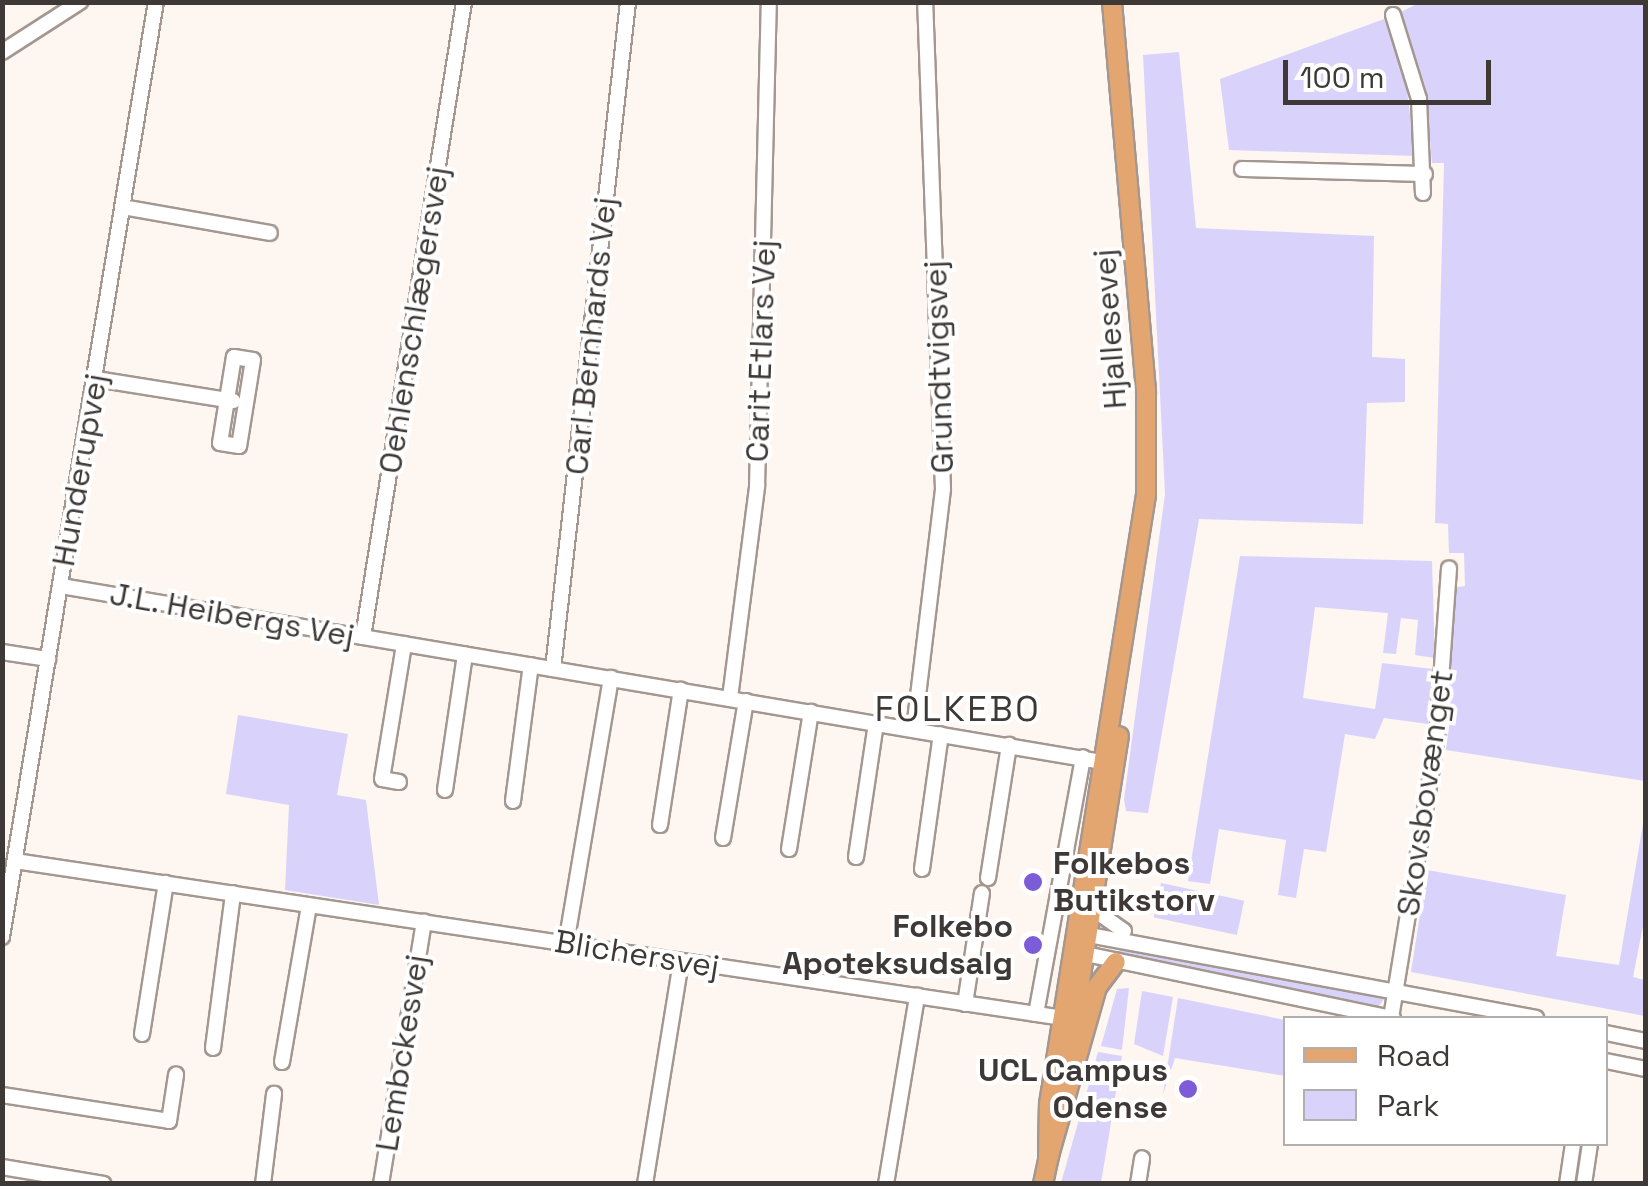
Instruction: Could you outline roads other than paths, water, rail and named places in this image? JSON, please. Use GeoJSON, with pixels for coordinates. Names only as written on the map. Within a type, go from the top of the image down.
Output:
{"type":"FeatureCollection","features":[{"type":"Feature","properties":{"kind":"main road","name":"Hjallesevej"},"geometry":{"type":"LineString","coordinates":[[1043,1184],[1084,944],[1100,761],[1125,652],[1146,495],[1146,391],[1113,3]]}},
{"type":"Feature","properties":{"kind":"main road","name":"Hjallesevej"},"geometry":{"type":"LineString","coordinates":[[1048,1159],[1063,1018],[1097,912],[1100,761]]}},
{"type":"Feature","properties":{"kind":"main road"},"geometry":{"type":"LineString","coordinates":[[1048,1159],[1061,1140],[1097,988],[1116,962]]}},
{"type":"Feature","properties":{"kind":"street"},"geometry":{"type":"LineString","coordinates":[[2,52],[80,2]]}},
{"type":"Feature","properties":{"kind":"street","name":"Hunderupvej"},"geometry":{"type":"LineString","coordinates":[[2,937],[156,2]]}},
{"type":"Feature","properties":{"kind":"street","name":"Oehlenschlægersvej"},"geometry":{"type":"LineString","coordinates":[[363,637],[464,2]]}},
{"type":"Feature","properties":{"kind":"street","name":"Carl Bernhards Vej"},"geometry":{"type":"LineString","coordinates":[[553,669],[628,2]]}},
{"type":"Feature","properties":{"kind":"street","name":"Carit Etlars Vej"},"geometry":{"type":"LineString","coordinates":[[738,700],[757,486],[769,2]]}},
{"type":"Feature","properties":{"kind":"street","name":"Grundtvigsvej"},"geometry":{"type":"LineString","coordinates":[[914,729],[943,489],[925,2]]}},
{"type":"Feature","properties":{"kind":"street"},"geometry":{"type":"LineString","coordinates":[[1393,15],[1419,99],[1424,193]]}},
{"type":"Feature","properties":{"kind":"street"},"geometry":{"type":"LineString","coordinates":[[1242,169],[1424,174]]}},
{"type":"Feature","properties":{"kind":"street"},"geometry":{"type":"LineString","coordinates":[[123,207],[270,233]]}},
{"type":"Feature","properties":{"kind":"street"},"geometry":{"type":"LineString","coordinates":[[234,357],[253,360],[239,446],[220,443],[227,400],[234,357]]}},
{"type":"Feature","properties":{"kind":"street"},"geometry":{"type":"LineString","coordinates":[[96,378],[246,404]]}},
{"type":"Feature","properties":{"kind":"street","name":"Skovsbovænget"},"geometry":{"type":"LineString","coordinates":[[1392,1016],[1437,736],[1449,568]]}},
{"type":"Feature","properties":{"kind":"street","name":"J.L. Heibergs Vej"},"geometry":{"type":"LineString","coordinates":[[60,586],[1100,761]]}},
{"type":"Feature","properties":{"kind":"street"},"geometry":{"type":"LineString","coordinates":[[399,782],[382,779],[404,644]]}},
{"type":"Feature","properties":{"kind":"street"},"geometry":{"type":"LineString","coordinates":[[2,652],[48,659]]}},
{"type":"Feature","properties":{"kind":"street"},"geometry":{"type":"LineString","coordinates":[[444,790],[465,654]]}},
{"type":"Feature","properties":{"kind":"street"},"geometry":{"type":"LineString","coordinates":[[513,801],[531,665]]}},
{"type":"Feature","properties":{"kind":"street"},"geometry":{"type":"LineString","coordinates":[[566,944],[611,678]]}},
{"type":"Feature","properties":{"kind":"street"},"geometry":{"type":"LineString","coordinates":[[660,825],[681,690]]}},
{"type":"Feature","properties":{"kind":"street"},"geometry":{"type":"LineString","coordinates":[[724,838],[738,700]]}},
{"type":"Feature","properties":{"kind":"street"},"geometry":{"type":"LineString","coordinates":[[789,848],[811,712]]}},
{"type":"Feature","properties":{"kind":"street"},"geometry":{"type":"LineString","coordinates":[[856,857],[876,723]]}},
{"type":"Feature","properties":{"kind":"street"},"geometry":{"type":"LineString","coordinates":[[922,869],[941,734]]}},
{"type":"Feature","properties":{"kind":"street"},"geometry":{"type":"LineString","coordinates":[[965,1004],[1009,745]]}},
{"type":"Feature","properties":{"kind":"street"},"geometry":{"type":"LineString","coordinates":[[1036,1014],[1100,761]]}},
{"type":"Feature","properties":{"kind":"street","name":"Blichersvej"},"geometry":{"type":"LineString","coordinates":[[15,861],[1063,1018]]}},
{"type":"Feature","properties":{"kind":"street"},"geometry":{"type":"LineString","coordinates":[[142,1034],[166,884]]}},
{"type":"Feature","properties":{"kind":"street"},"geometry":{"type":"LineString","coordinates":[[213,1048],[232,894]]}},
{"type":"Feature","properties":{"kind":"street"},"geometry":{"type":"LineString","coordinates":[[282,1062],[309,905]]}},
{"type":"Feature","properties":{"kind":"street"},"geometry":{"type":"LineString","coordinates":[[1097,912],[1108,928],[1168,944],[1526,1016]]}},
{"type":"Feature","properties":{"kind":"street","name":"Lembckesvej"},"geometry":{"type":"LineString","coordinates":[[381,1184],[424,922]]}},
{"type":"Feature","properties":{"kind":"street"},"geometry":{"type":"LineString","coordinates":[[1084,944],[1168,944]]}},
{"type":"Feature","properties":{"kind":"street"},"geometry":{"type":"LineString","coordinates":[[1084,944],[1116,962],[1382,1016]]}},
{"type":"Feature","properties":{"kind":"street"},"geometry":{"type":"LineString","coordinates":[[645,1184],[681,961]]}},
{"type":"Feature","properties":{"kind":"street"},"geometry":{"type":"LineString","coordinates":[[886,1184],[917,996]]}},
{"type":"Feature","properties":{"kind":"street"},"geometry":{"type":"LineString","coordinates":[[1608,1033],[1646,1041]]}},
{"type":"Feature","properties":{"kind":"street"},"geometry":{"type":"LineString","coordinates":[[1608,1061],[1646,1069]]}},
{"type":"Feature","properties":{"kind":"street"},"geometry":{"type":"LineString","coordinates":[[2,1095],[169,1121],[176,1075]]}},
{"type":"Feature","properties":{"kind":"street"},"geometry":{"type":"LineString","coordinates":[[263,1184],[274,1094]]}},
{"type":"Feature","properties":{"kind":"street"},"geometry":{"type":"LineString","coordinates":[[1567,1184],[1574,1146]]}},
{"type":"Feature","properties":{"kind":"street"},"geometry":{"type":"LineString","coordinates":[[1584,1184],[1590,1146]]}},
{"type":"Feature","properties":{"kind":"street"},"geometry":{"type":"LineString","coordinates":[[1138,1184],[1142,1158]]}},
{"type":"Feature","properties":{"kind":"street"},"geometry":{"type":"LineString","coordinates":[[2,1167],[104,1184]]}},
{"type":"Feature","properties":{"kind":"place","name":"Folkebos Butikstorv"},"geometry":{"type":"Point","coordinates":[1033,882]}},
{"type":"Feature","properties":{"kind":"place","name":"Folkebo Apoteksudsalg"},"geometry":{"type":"Point","coordinates":[1033,945]}},
{"type":"Feature","properties":{"kind":"place","name":"UCL Campus Odense"},"geometry":{"type":"Point","coordinates":[1188,1089]}},
{"type":"Feature","properties":{"kind":"district","name":"FOLKEBO"},"geometry":{"type":"Point","coordinates":[958,709]}}]}
